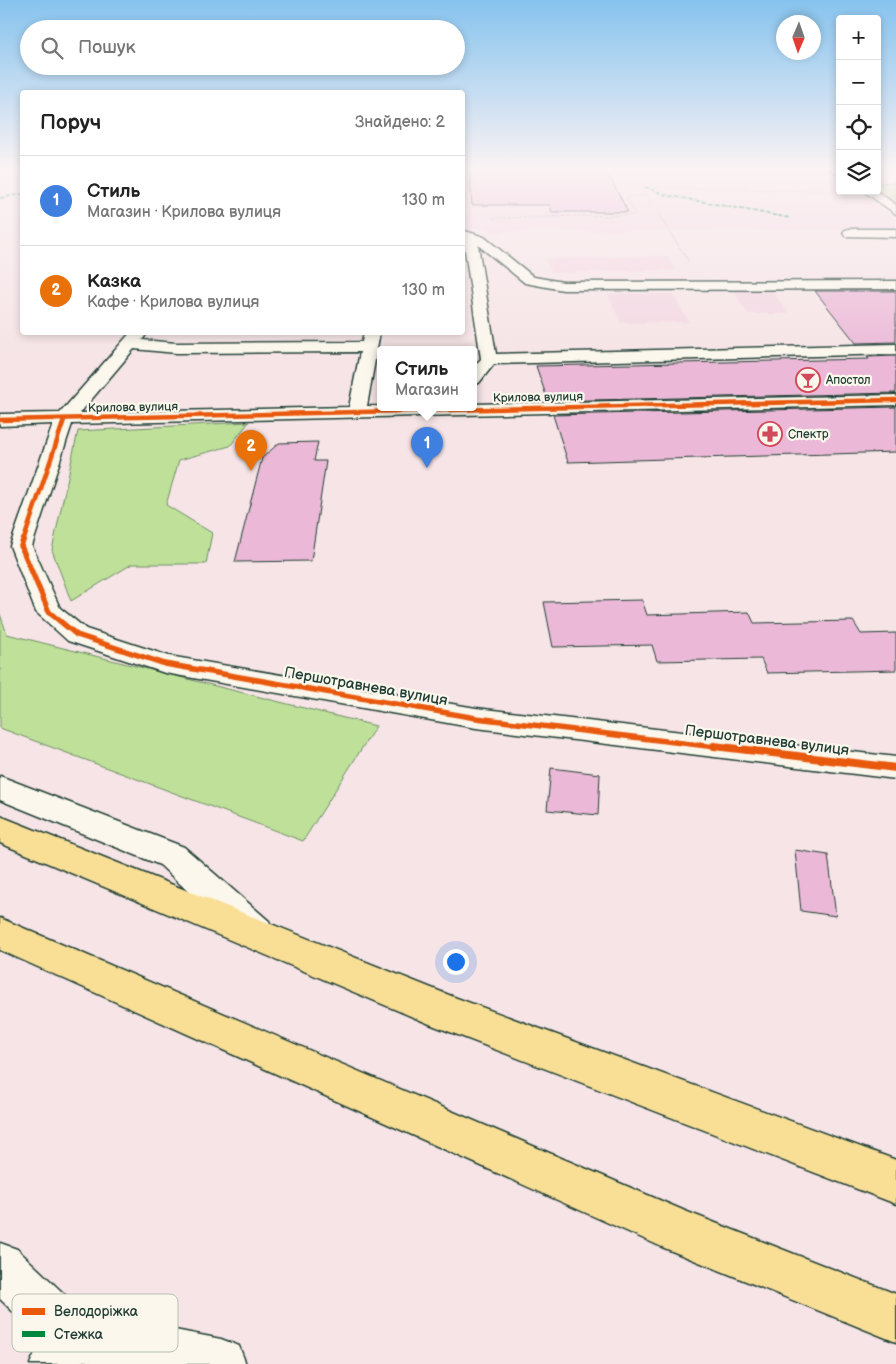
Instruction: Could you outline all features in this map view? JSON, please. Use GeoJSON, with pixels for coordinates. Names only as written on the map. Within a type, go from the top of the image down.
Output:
{"type":"FeatureCollection","features":[{"type":"Feature","properties":{"kind":"highway"},"geometry":{"type":"LineString","coordinates":[[0,829],[446,1012],[896,1182]]}},
{"type":"Feature","properties":{"kind":"highway"},"geometry":{"type":"LineString","coordinates":[[0,933],[678,1231],[896,1318]]}},
{"type":"Feature","properties":{"kind":"street"},"geometry":{"type":"LineString","coordinates":[[849,233],[896,233]]}},
{"type":"Feature","properties":{"kind":"street"},"geometry":{"type":"LineString","coordinates":[[466,235],[530,280],[563,286],[896,286]]}},
{"type":"Feature","properties":{"kind":"street"},"geometry":{"type":"LineString","coordinates":[[466,235],[490,359]]}},
{"type":"Feature","properties":{"kind":"street"},"geometry":{"type":"LineString","coordinates":[[64,420],[135,338],[176,348],[370,340],[357,413]]}},
{"type":"Feature","properties":{"kind":"street"},"geometry":{"type":"LineString","coordinates":[[477,374],[490,359],[896,349]]}},
{"type":"Feature","properties":{"kind":"street","name":"Крилова вулиця"},"geometry":{"type":"LineString","coordinates":[[477,408],[896,400]]}},
{"type":"Feature","properties":{"kind":"street","name":"Крилова вулиця"},"geometry":{"type":"LineString","coordinates":[[0,420],[404,411]]}},
{"type":"Feature","properties":{"kind":"street","name":"Першотравнева вулиця"},"geometry":{"type":"LineString","coordinates":[[64,420],[11,549],[49,612],[77,635],[165,664],[476,718],[896,768]]}},
{"type":"Feature","properties":{"kind":"street"},"geometry":{"type":"LineString","coordinates":[[0,787],[172,856],[261,936]]}},
{"type":"Feature","properties":{"kind":"street"},"geometry":{"type":"LineString","coordinates":[[0,1266],[21,1294]]}},
{"type":"Feature","properties":{"kind":"street"},"geometry":{"type":"LineString","coordinates":[[95,1352],[221,1364]]}},
{"type":"Feature","properties":{"kind":"path"},"geometry":{"type":"LineString","coordinates":[[671,232],[705,286]]}},
{"type":"Feature","properties":{"kind":"shaded area"},"geometry":{"type":"Polygon","coordinates":[[[666,256],[676,270],[552,273],[545,259],[666,256]]]}},
{"type":"Feature","properties":{"kind":"shaded area"},"geometry":{"type":"Polygon","coordinates":[[[731,288],[770,288],[789,314],[748,314],[731,288]]]}},
{"type":"Feature","properties":{"kind":"shaded area"},"geometry":{"type":"Polygon","coordinates":[[[608,294],[673,294],[689,322],[621,323],[608,294]]]}},
{"type":"Feature","properties":{"kind":"green space"},"geometry":{"type":"Polygon","coordinates":[[[249,422],[230,446],[179,460],[166,505],[212,533],[206,564],[132,564],[71,601],[52,550],[78,431],[249,422]]]}},
{"type":"Feature","properties":{"kind":"green space"},"geometry":{"type":"Polygon","coordinates":[[[0,614],[7,634],[376,726],[303,841],[0,728],[0,614]]]}},
{"type":"Feature","properties":{"kind":"building"},"geometry":{"type":"Polygon","coordinates":[[[815,291],[896,291],[896,342],[856,343],[815,291]]]}},
{"type":"Feature","properties":{"kind":"building"},"geometry":{"type":"Polygon","coordinates":[[[896,356],[896,393],[548,401],[536,366],[869,359],[867,357],[896,356]]]}},
{"type":"Feature","properties":{"kind":"building"},"geometry":{"type":"Polygon","coordinates":[[[896,407],[896,452],[568,462],[553,415],[896,407]]]}},
{"type":"Feature","properties":{"kind":"building"},"geometry":{"type":"Polygon","coordinates":[[[318,442],[314,461],[326,461],[311,561],[235,562],[262,458],[279,443],[318,442]]]}},
{"type":"Feature","properties":{"kind":"building"},"geometry":{"type":"Polygon","coordinates":[[[642,600],[647,615],[749,612],[754,623],[853,621],[861,634],[896,633],[896,670],[767,673],[761,659],[657,661],[652,645],[553,647],[544,602],[642,600]]]}},
{"type":"Feature","properties":{"kind":"building"},"geometry":{"type":"Polygon","coordinates":[[[551,768],[600,774],[598,815],[547,810],[551,768]]]}},
{"type":"Feature","properties":{"kind":"building"},"geometry":{"type":"Polygon","coordinates":[[[795,850],[828,855],[836,916],[801,911],[795,850]]]}},
{"type":"Feature","properties":{"kind":"cycle path"},"geometry":{"type":"LineString","coordinates":[[477,409],[896,400]]}},
{"type":"Feature","properties":{"kind":"cycle path"},"geometry":{"type":"LineString","coordinates":[[0,420],[403,411]]}},
{"type":"Feature","properties":{"kind":"cycle path"},"geometry":{"type":"LineString","coordinates":[[64,420],[21,546],[49,612],[77,635],[165,664],[476,718],[896,768]]}},
{"type":"Feature","properties":{"kind":"place","name":"Апостол"},"geometry":{"type":"Point","coordinates":[808,380]}},
{"type":"Feature","properties":{"kind":"place","name":"Спектр"},"geometry":{"type":"Point","coordinates":[770,434]}},
{"type":"Feature","properties":{"kind":"place","name":"Стиль"},"geometry":{"type":"Point","coordinates":[427,468]}},
{"type":"Feature","properties":{"kind":"place","name":"Казка"},"geometry":{"type":"Point","coordinates":[251,471]}}]}
